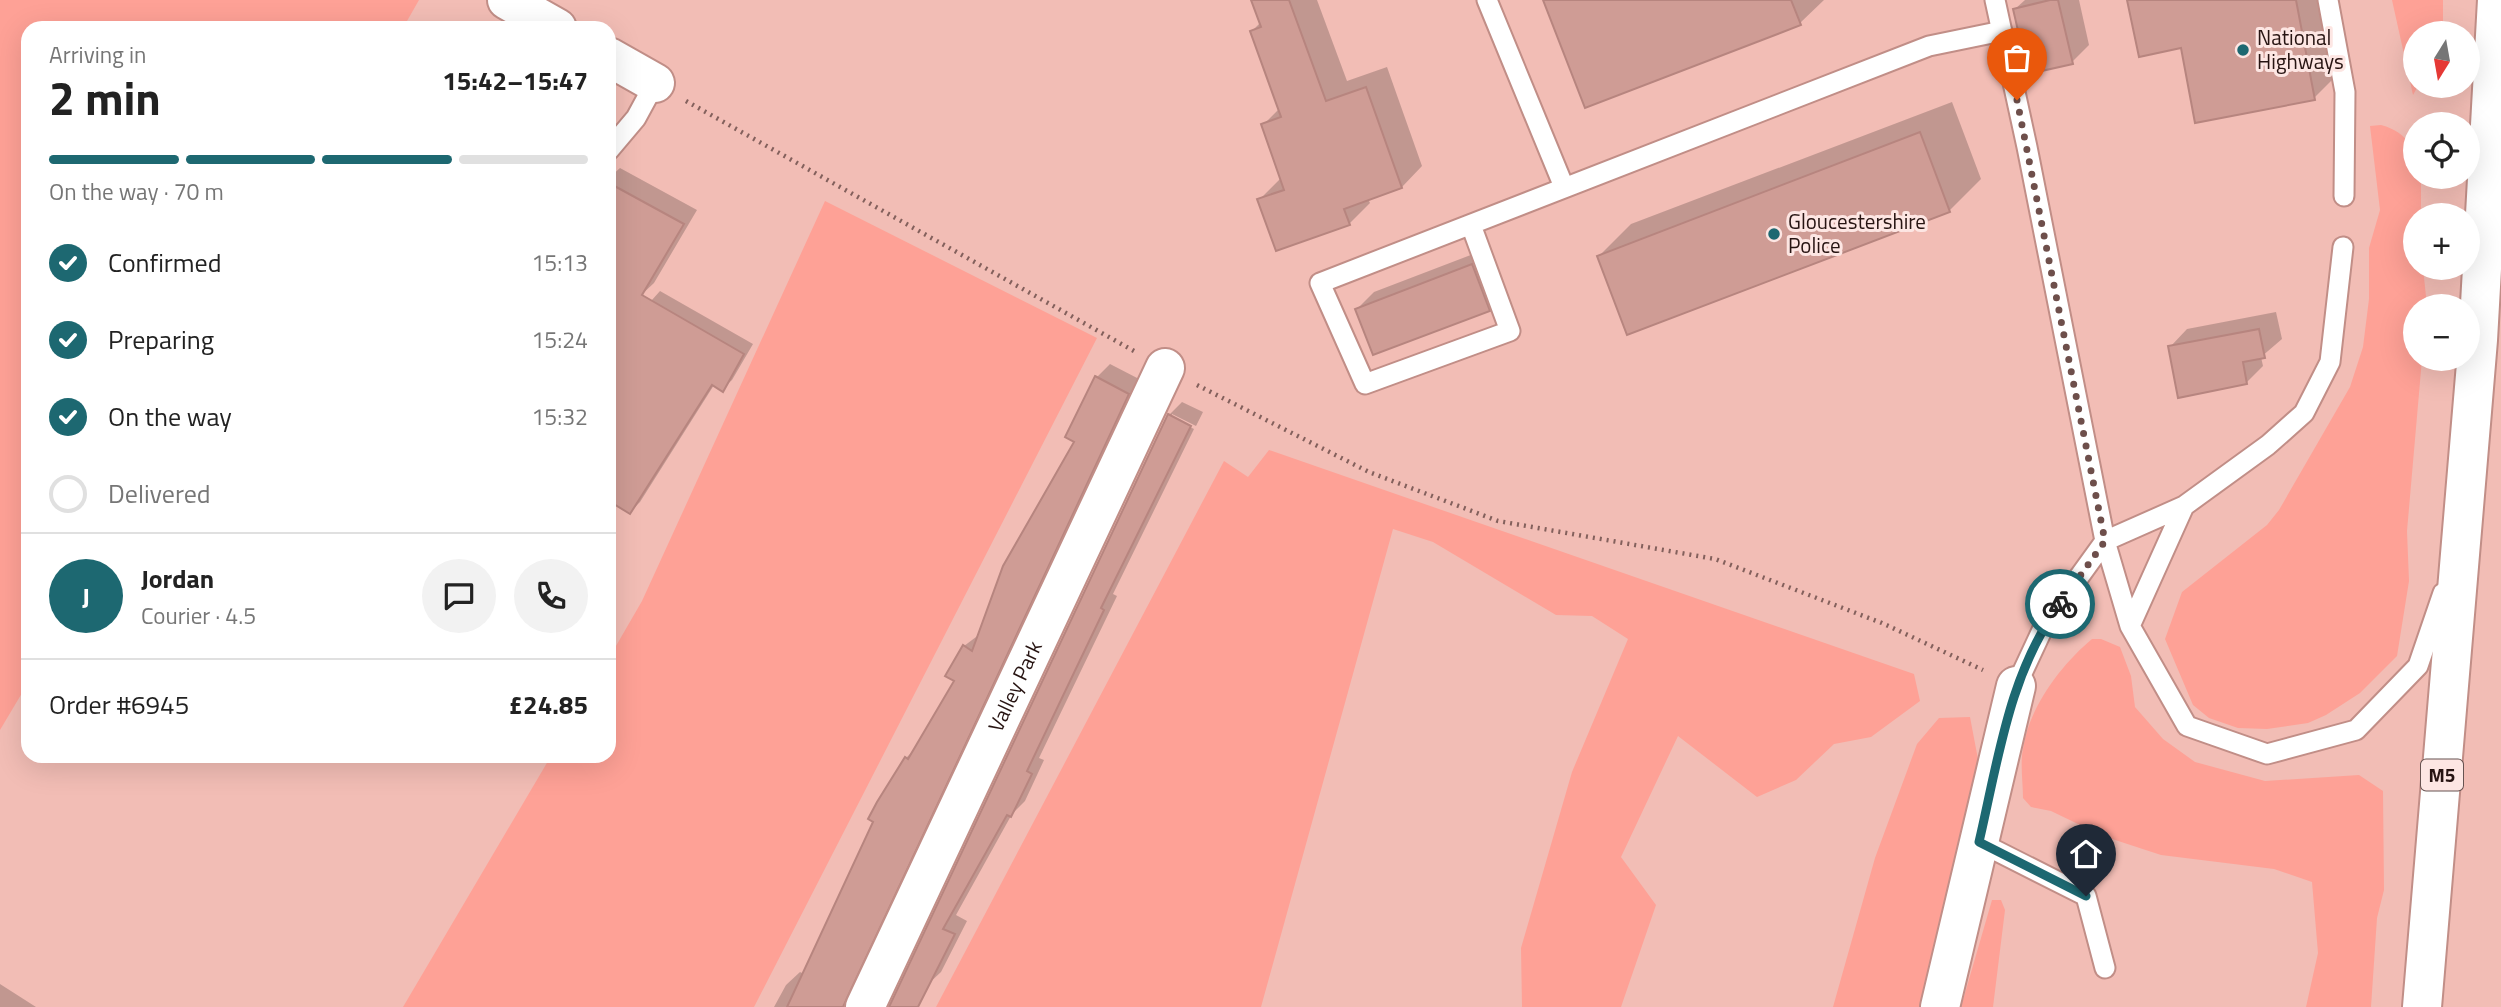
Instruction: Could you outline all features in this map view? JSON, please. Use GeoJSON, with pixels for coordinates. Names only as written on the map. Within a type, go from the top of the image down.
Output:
{"type":"FeatureCollection","features":[{"type":"Feature","properties":{"kind":"main road"},"geometry":{"type":"LineString","coordinates":[[507,0],[544,21]]}},
{"type":"Feature","properties":{"kind":"main road","name":"M5"},"geometry":{"type":"LineString","coordinates":[[2421,1007],[2478,341],[2497,0]]}},
{"type":"Feature","properties":{"kind":"main road"},"geometry":{"type":"LineString","coordinates":[[616,61],[655,83]]}},
{"type":"Feature","properties":{"kind":"main road","name":"Valley Park"},"geometry":{"type":"LineString","coordinates":[[865,1007],[1165,368]]}},
{"type":"Feature","properties":{"kind":"main road"},"geometry":{"type":"LineString","coordinates":[[1940,1007],[2016,686]]}},
{"type":"Feature","properties":{"kind":"lane"},"geometry":{"type":"LineString","coordinates":[[1487,0],[1564,187]]}},
{"type":"Feature","properties":{"kind":"lane"},"geometry":{"type":"LineString","coordinates":[[1995,0],[2105,541],[2130,626],[2187,726],[2267,754],[2356,730],[2418,666],[2461,542]]}},
{"type":"Feature","properties":{"kind":"lane"},"geometry":{"type":"LineString","coordinates":[[2328,0],[2345,92],[2344,196]]}},
{"type":"Feature","properties":{"kind":"lane"},"geometry":{"type":"LineString","coordinates":[[1471,225],[1510,331],[1365,384],[1320,283],[1929,46],[2002,31]]}},
{"type":"Feature","properties":{"kind":"lane"},"geometry":{"type":"LineString","coordinates":[[616,142],[636,118],[655,83]]}},
{"type":"Feature","properties":{"kind":"lane"},"geometry":{"type":"LineString","coordinates":[[2016,686],[2045,624],[2105,541],[2184,506],[2268,445],[2304,414],[2330,362],[2343,247]]}},
{"type":"Feature","properties":{"kind":"lane"},"geometry":{"type":"LineString","coordinates":[[2130,626],[2184,506]]}},
{"type":"Feature","properties":{"kind":"lane"},"geometry":{"type":"LineString","coordinates":[[1979,842],[2086,896],[2105,968]]}},
{"type":"Feature","properties":{"kind":"path"},"geometry":{"type":"LineString","coordinates":[[655,83],[1165,368],[1369,472],[1498,521],[1714,559],[1882,623],[2016,686]]}},
{"type":"Feature","properties":{"kind":"shaded area"},"geometry":{"type":"Polygon","coordinates":[[[0,0],[419,0],[407,21],[21,21],[21,695],[0,730],[0,0]]]}},
{"type":"Feature","properties":{"kind":"shaded area"},"geometry":{"type":"Polygon","coordinates":[[[2392,0],[2443,0],[2443,21],[2403,21],[2403,50],[2392,0]]]}},
{"type":"Feature","properties":{"kind":"shaded area"},"geometry":{"type":"Polygon","coordinates":[[[2370,126],[2391,128],[2403,136],[2403,189],[2421,189],[2421,203],[2403,203],[2403,280],[2424,280],[2426,294],[2403,294],[2403,371],[2421,371],[2407,531],[2409,581],[2397,656],[2360,693],[2326,715],[2308,723],[2267,729],[2238,728],[2209,718],[2193,705],[2165,639],[2182,592],[2267,525],[2279,510],[2350,387],[2363,347],[2369,299],[2369,248],[2380,210],[2370,126]]]}},
{"type":"Feature","properties":{"kind":"shaded area"},"geometry":{"type":"Polygon","coordinates":[[[825,201],[1097,338],[754,1007],[403,1007],[547,763],[616,763],[616,646],[642,601],[825,201]]]}},
{"type":"Feature","properties":{"kind":"shaded area"},"geometry":{"type":"Polygon","coordinates":[[[1269,450],[1914,674],[1920,701],[1871,737],[1834,744],[1796,780],[1757,797],[1678,736],[1621,857],[1656,905],[1621,1007],[1522,1007],[1521,948],[1572,772],[1628,639],[1592,616],[1556,615],[1433,542],[1393,529],[1261,1007],[936,1007],[1224,461],[1248,477],[1269,450]]]}},
{"type":"Feature","properties":{"kind":"shaded area"},"geometry":{"type":"Polygon","coordinates":[[[2092,639],[2101,639],[2120,647],[2131,676],[2135,707],[2163,739],[2195,762],[2265,781],[2359,775],[2383,791],[2384,890],[2377,918],[2371,1007],[2306,1007],[2318,953],[2312,882],[2274,869],[2161,855],[2103,836],[2051,811],[2031,807],[2023,798],[2022,755],[2032,718],[2058,674],[2092,639]]]}},
{"type":"Feature","properties":{"kind":"shaded area"},"geometry":{"type":"Polygon","coordinates":[[[1970,717],[1984,791],[1927,1007],[1833,1007],[1875,858],[1917,744],[1939,718],[1970,717]]]}},
{"type":"Feature","properties":{"kind":"shaded area"},"geometry":{"type":"Polygon","coordinates":[[[1992,900],[2001,900],[2005,910],[1993,1007],[1961,1007],[1992,900]]]}},
{"type":"Feature","properties":{"kind":"building"},"geometry":{"type":"Polygon","coordinates":[[[1251,0],[1289,0],[1326,101],[1366,87],[1402,188],[1344,209],[1350,225],[1276,251],[1257,199],[1284,190],[1261,124],[1281,117],[1250,31],[1261,27],[1251,0]]]}},
{"type":"Feature","properties":{"kind":"building"},"geometry":{"type":"Polygon","coordinates":[[[1543,0],[1791,0],[1801,25],[1585,108],[1543,0]]]}},
{"type":"Feature","properties":{"kind":"building"},"geometry":{"type":"Polygon","coordinates":[[[2058,0],[2073,64],[2028,74],[2013,9],[2058,0]]]}},
{"type":"Feature","properties":{"kind":"building","name":"National Highways"},"geometry":{"type":"Polygon","coordinates":[[[2127,0],[2296,0],[2315,100],[2195,123],[2181,48],[2139,57],[2127,0]]]}},
{"type":"Feature","properties":{"kind":"building","name":"Gloucestershire Police"},"geometry":{"type":"Polygon","coordinates":[[[1920,132],[1950,212],[1627,335],[1597,256],[1920,132]]]}},
{"type":"Feature","properties":{"kind":"building"},"geometry":{"type":"Polygon","coordinates":[[[616,187],[684,224],[642,295],[744,354],[723,392],[712,385],[630,514],[616,505],[616,187]]]}},
{"type":"Feature","properties":{"kind":"building"},"geometry":{"type":"Polygon","coordinates":[[[1472,264],[1490,311],[1373,355],[1355,309],[1472,264]]]}},
{"type":"Feature","properties":{"kind":"building"},"geometry":{"type":"Polygon","coordinates":[[[2259,329],[2265,358],[2243,362],[2247,384],[2178,398],[2168,346],[2259,329]]]}},
{"type":"Feature","properties":{"kind":"building"},"geometry":{"type":"Polygon","coordinates":[[[1095,376],[1129,394],[843,1007],[787,1007],[873,822],[868,819],[905,757],[908,759],[954,681],[945,676],[963,645],[972,651],[1003,566],[1074,442],[1065,437],[1095,376]]]}},
{"type":"Feature","properties":{"kind":"building"},"geometry":{"type":"Polygon","coordinates":[[[1168,414],[1191,426],[1101,608],[1104,610],[1027,771],[1032,774],[1011,817],[1007,815],[943,929],[955,934],[918,1007],[889,1007],[1168,414]]]}},
{"type":"Feature","properties":{"kind":"way so far"},"geometry":{"type":"LineString","coordinates":[[2017,100],[2105,541],[2060,604]]}},
{"type":"Feature","properties":{"kind":"place","name":"National Highways"},"geometry":{"type":"Point","coordinates":[2243,50]}},
{"type":"Feature","properties":{"kind":"place","name":"Gloucestershire Police"},"geometry":{"type":"Point","coordinates":[1774,234]}},
{"type":"Feature","properties":{"kind":"route"},"geometry":{"type":"LineString","coordinates":[[2060,604],[2045,624],[2016,686],[1979,842],[2086,896]]}}]}
